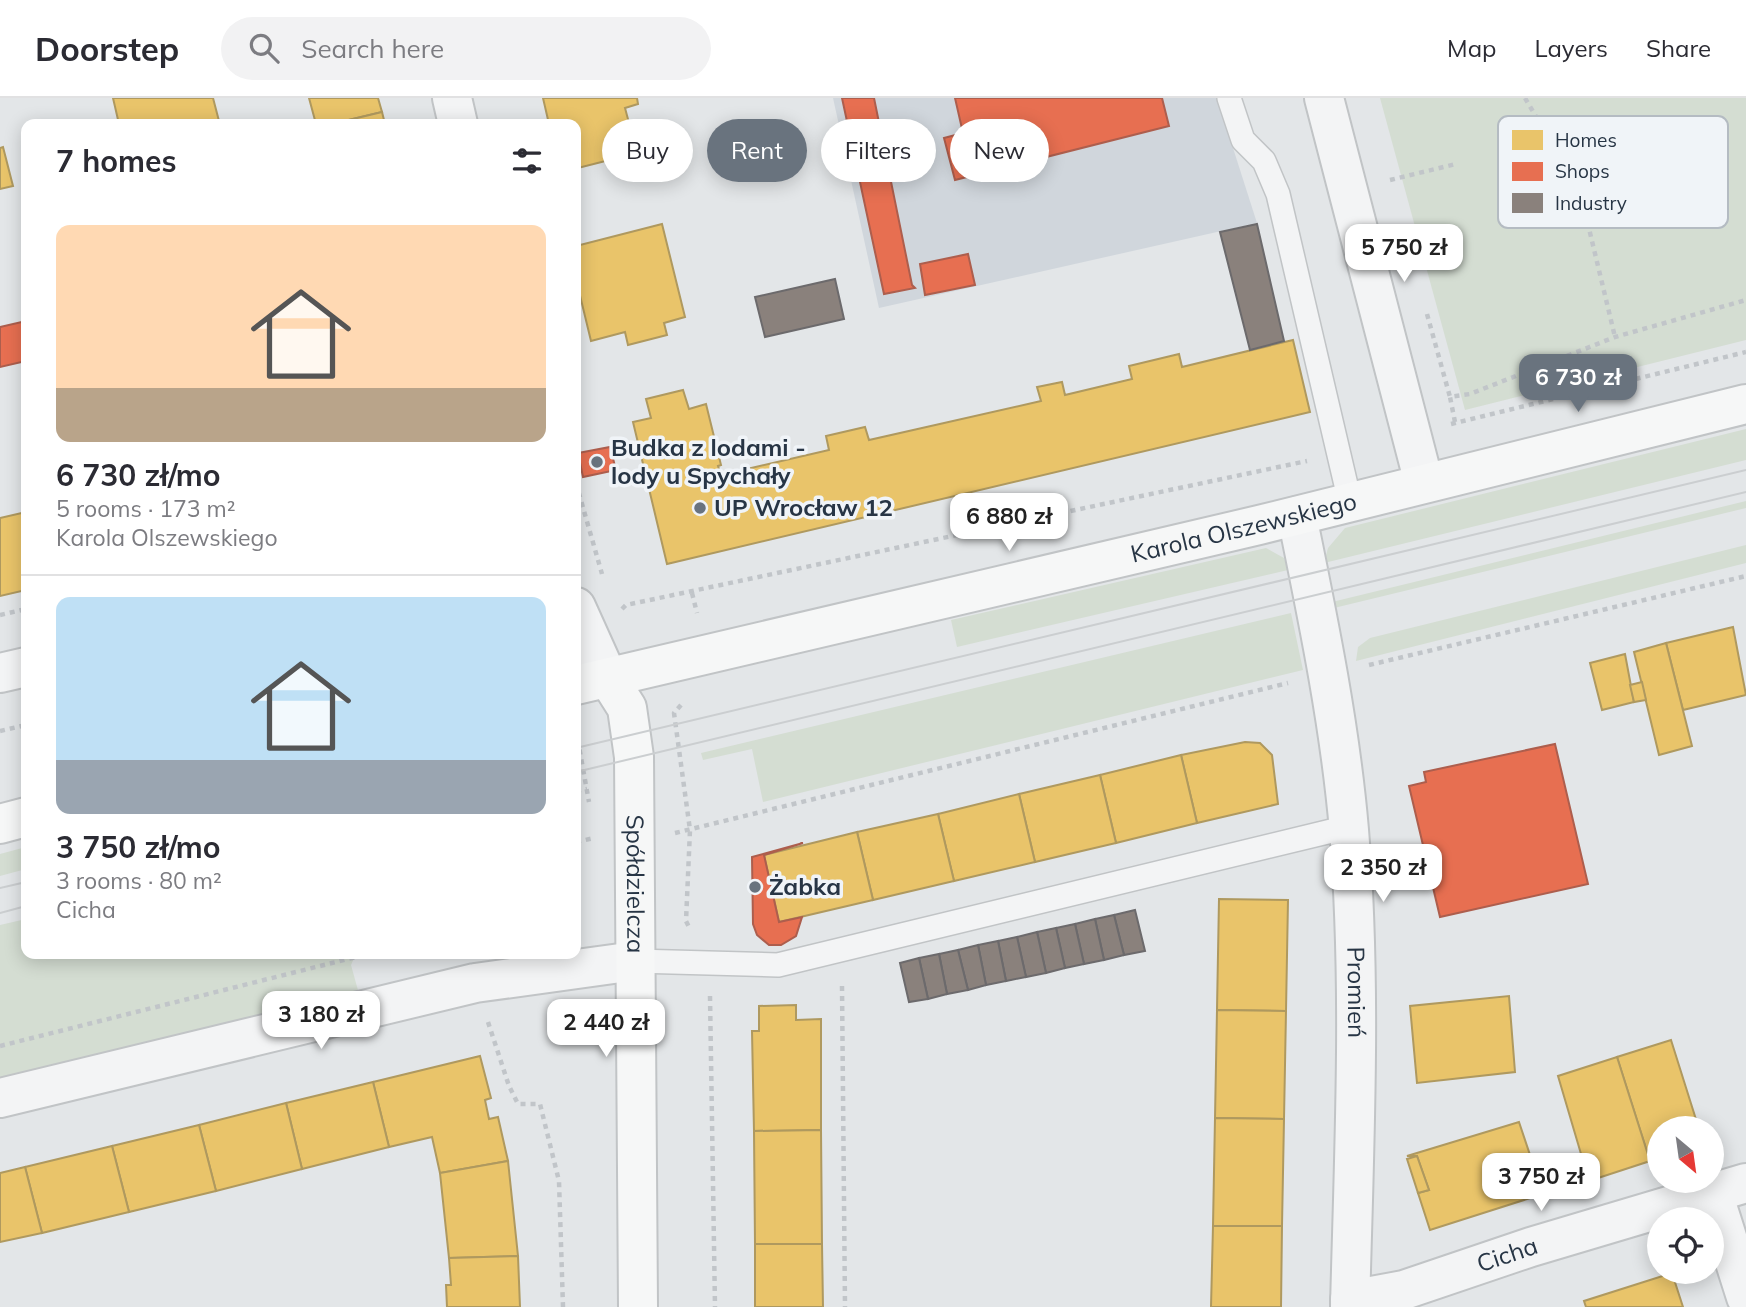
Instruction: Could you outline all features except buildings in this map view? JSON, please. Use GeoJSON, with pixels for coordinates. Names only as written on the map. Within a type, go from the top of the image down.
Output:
{"type":"FeatureCollection","features":[{"type":"Feature","properties":{"kind":"street"},"geometry":{"type":"LineString","coordinates":[[452,98],[457,119]]}},
{"type":"Feature","properties":{"kind":"street"},"geometry":{"type":"LineString","coordinates":[[1324,98],[1424,483]]}},
{"type":"Feature","properties":{"kind":"street","name":"Karola Olszewskiego"},"geometry":{"type":"LineString","coordinates":[[592,681],[1297,516],[1746,404]]}},
{"type":"Feature","properties":{"kind":"street","name":"Promień"},"geometry":{"type":"LineString","coordinates":[[1297,516],[1328,684],[1348,827],[1354,921],[1350,1303]]}},
{"type":"Feature","properties":{"kind":"street"},"geometry":{"type":"LineString","coordinates":[[581,630],[592,681]]}},
{"type":"Feature","properties":{"kind":"street"},"geometry":{"type":"LineString","coordinates":[[0,673],[21,668]]}},
{"type":"Feature","properties":{"kind":"street","name":"Spółdzielcza"},"geometry":{"type":"LineString","coordinates":[[592,681],[627,708],[632,734],[638,1307]]}},
{"type":"Feature","properties":{"kind":"street"},"geometry":{"type":"LineString","coordinates":[[0,824],[21,818]]}},
{"type":"Feature","properties":{"kind":"street"},"geometry":{"type":"LineString","coordinates":[[0,1098],[475,983],[635,961]]}},
{"type":"Feature","properties":{"kind":"street"},"geometry":{"type":"LineString","coordinates":[[1729,1188],[1746,1297]]}},
{"type":"Feature","properties":{"kind":"street","name":"Cicha"},"geometry":{"type":"LineString","coordinates":[[1350,1303],[1404,1290],[1531,1247],[1729,1188]]}},
{"type":"Feature","properties":{"kind":"lane"},"geometry":{"type":"LineString","coordinates":[[1229,98],[1242,140],[1265,161],[1278,194],[1350,502]]}},
{"type":"Feature","properties":{"kind":"lane"},"geometry":{"type":"LineString","coordinates":[[635,961],[778,965],[1348,827]]}},
{"type":"Feature","properties":{"kind":"path"},"geometry":{"type":"LineString","coordinates":[[1525,98],[1536,116]]}},
{"type":"Feature","properties":{"kind":"path"},"geometry":{"type":"LineString","coordinates":[[1390,180],[1456,164]]}},
{"type":"Feature","properties":{"kind":"path"},"geometry":{"type":"LineString","coordinates":[[1589,228],[1615,337]]}},
{"type":"Feature","properties":{"kind":"path"},"geometry":{"type":"LineString","coordinates":[[1746,300],[1615,337],[1469,394],[1450,397],[1455,422],[1746,352]]}},
{"type":"Feature","properties":{"kind":"path"},"geometry":{"type":"LineString","coordinates":[[626,605],[1339,454]]}},
{"type":"Feature","properties":{"kind":"path"},"geometry":{"type":"LineString","coordinates":[[581,501],[604,582]]}},
{"type":"Feature","properties":{"kind":"path"},"geometry":{"type":"LineString","coordinates":[[1360,667],[1746,576]]}},
{"type":"Feature","properties":{"kind":"path"},"geometry":{"type":"LineString","coordinates":[[0,615],[21,610]]}},
{"type":"Feature","properties":{"kind":"path"},"geometry":{"type":"LineString","coordinates":[[663,835],[1298,681]]}},
{"type":"Feature","properties":{"kind":"path"},"geometry":{"type":"LineString","coordinates":[[688,696],[674,713],[690,830],[686,921],[709,964],[715,1307]]}},
{"type":"Feature","properties":{"kind":"path"},"geometry":{"type":"LineString","coordinates":[[0,731],[21,726]]}},
{"type":"Feature","properties":{"kind":"path"},"geometry":{"type":"LineString","coordinates":[[581,757],[591,813]]}},
{"type":"Feature","properties":{"kind":"path"},"geometry":{"type":"LineString","coordinates":[[581,790],[587,789]]}},
{"type":"Feature","properties":{"kind":"path"},"geometry":{"type":"LineString","coordinates":[[594,825],[596,837]]}},
{"type":"Feature","properties":{"kind":"path"},"geometry":{"type":"LineString","coordinates":[[841,950],[845,1307]]}},
{"type":"Feature","properties":{"kind":"path"},"geometry":{"type":"LineString","coordinates":[[0,1046],[348,959]]}},
{"type":"Feature","properties":{"kind":"path"},"geometry":{"type":"LineString","coordinates":[[475,983],[513,1095],[518,1104],[540,1104],[559,1181],[564,1307]]}},
{"type":"Feature","properties":{"kind":"shaded area"},"geometry":{"type":"Polygon","coordinates":[[[833,98],[1217,98],[1257,223],[879,308],[851,182],[936,182],[936,119],[838,119],[833,98]]]}},
{"type":"Feature","properties":{"kind":"shaded area"},"geometry":{"type":"Polygon","coordinates":[[[1380,98],[1746,98],[1746,340],[1465,410],[1380,98]]]}},
{"type":"Feature","properties":{"kind":"shaded area"},"geometry":{"type":"Polygon","coordinates":[[[1746,429],[1746,460],[1324,563],[1328,548],[1345,528],[1746,429]]]}},
{"type":"Feature","properties":{"kind":"shaded area"},"geometry":{"type":"Polygon","coordinates":[[[1746,501],[1746,508],[1334,608],[1332,602],[1746,501]]]}},
{"type":"Feature","properties":{"kind":"shaded area"},"geometry":{"type":"Polygon","coordinates":[[[1746,545],[1746,563],[1356,661],[1358,647],[1370,638],[1746,545]]]}},
{"type":"Feature","properties":{"kind":"shaded area"},"geometry":{"type":"Polygon","coordinates":[[[1266,548],[1284,558],[1288,570],[957,647],[951,620],[1266,548]]]}},
{"type":"Feature","properties":{"kind":"shaded area"},"geometry":{"type":"Polygon","coordinates":[[[1291,613],[1303,670],[763,802],[752,749],[703,760],[701,753],[1291,613]]]}},
{"type":"Feature","properties":{"kind":"shaded area"},"geometry":{"type":"Polygon","coordinates":[[[21,848],[21,870],[0,876],[0,854],[21,848]]]}},
{"type":"Feature","properties":{"kind":"shaded area"},"geometry":{"type":"Polygon","coordinates":[[[21,920],[21,959],[354,959],[351,965],[359,994],[0,1082],[0,925],[21,920]]]}},
{"type":"Feature","properties":{"kind":"tram line"},"geometry":{"type":"LineString","coordinates":[[581,747],[1746,470]]}},
{"type":"Feature","properties":{"kind":"tram line"},"geometry":{"type":"LineString","coordinates":[[581,771],[1746,492]]}},
{"type":"Feature","properties":{"kind":"tram line"},"geometry":{"type":"LineString","coordinates":[[0,888],[21,883]]}},
{"type":"Feature","properties":{"kind":"tram line"},"geometry":{"type":"LineString","coordinates":[[0,913],[21,907]]}},
{"type":"Feature","properties":{"kind":"place","name":"Budka z lodami - lody u Spychały"},"geometry":{"type":"Point","coordinates":[597,462]}},
{"type":"Feature","properties":{"kind":"place","name":"UP Wrocław 12"},"geometry":{"type":"Point","coordinates":[700,508]}},
{"type":"Feature","properties":{"kind":"place","name":"Żabka"},"geometry":{"type":"Point","coordinates":[755,887]}}]}
